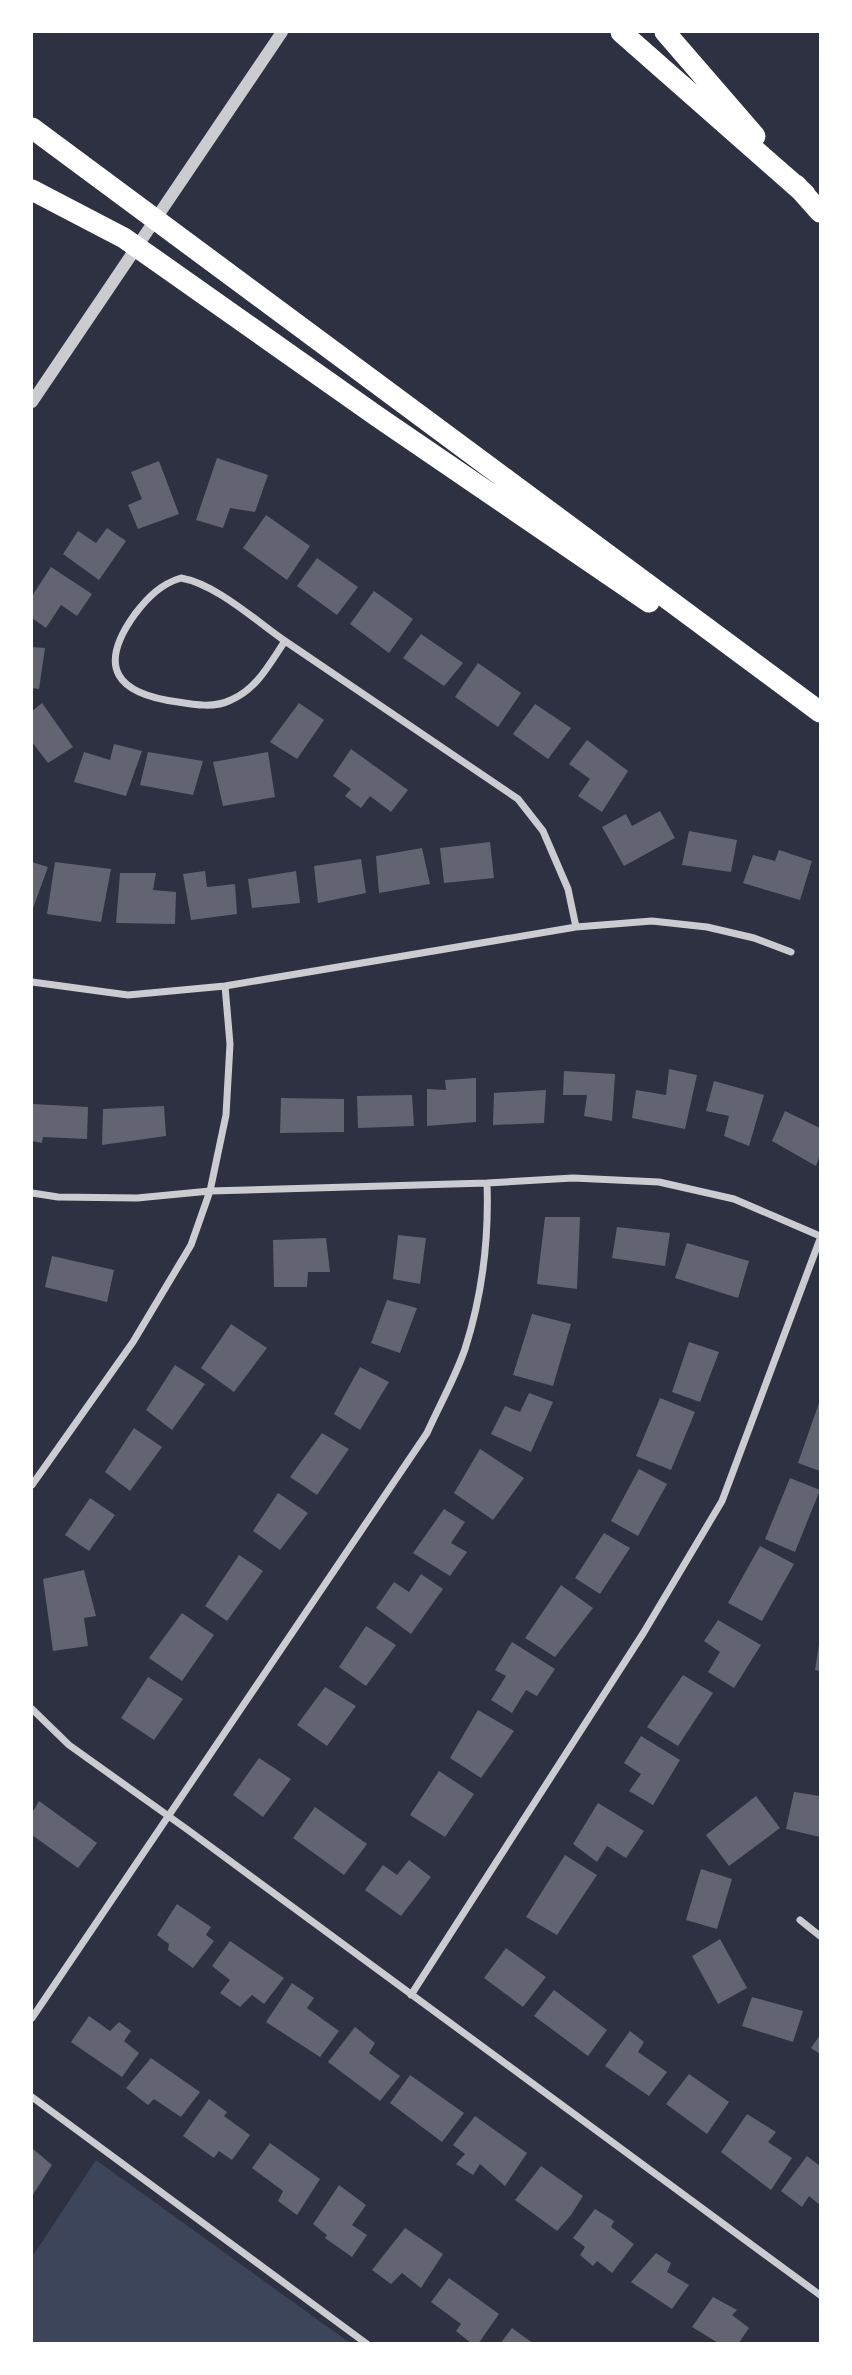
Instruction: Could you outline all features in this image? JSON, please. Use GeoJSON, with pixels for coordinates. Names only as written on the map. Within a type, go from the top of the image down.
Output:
{"type":"FeatureCollection","features":[{"type":"Feature","properties":{"kind":"highway"},"geometry":{"type":"LineString","coordinates":[[621,32],[805,194]]}},
{"type":"Feature","properties":{"kind":"highway"},"geometry":{"type":"LineString","coordinates":[[665,32],[821,212]]}},
{"type":"Feature","properties":{"kind":"highway"},"geometry":{"type":"LineString","coordinates":[[32,128],[821,712]]}},
{"type":"Feature","properties":{"kind":"highway"},"geometry":{"type":"LineString","coordinates":[[32,190],[124,239],[378,417],[821,719]]}},
{"type":"Feature","properties":{"kind":"street"},"geometry":{"type":"LineString","coordinates":[[32,402],[282,32]]}},
{"type":"Feature","properties":{"kind":"street"},"geometry":{"type":"LineString","coordinates":[[285,641],[259,679],[245,693],[230,701],[213,705],[168,701],[139,693],[118,676],[114,662],[121,636],[156,590],[169,581],[181,578],[201,584],[518,799],[543,831],[568,888],[576,927]]}},
{"type":"Feature","properties":{"kind":"street"},"geometry":{"type":"LineString","coordinates":[[32,982],[128,995],[225,986],[576,927],[652,921],[707,927],[791,951]]}},
{"type":"Feature","properties":{"kind":"street"},"geometry":{"type":"LineString","coordinates":[[32,1485],[133,1342],[191,1245],[210,1191],[226,1115],[230,1044],[225,986]]}},
{"type":"Feature","properties":{"kind":"street"},"geometry":{"type":"LineString","coordinates":[[32,1193],[58,1197],[137,1198],[210,1191],[573,1178],[659,1182],[734,1199],[821,1237],[722,1501],[644,1632],[411,1995]]}},
{"type":"Feature","properties":{"kind":"street"},"geometry":{"type":"LineString","coordinates":[[32,2018],[427,1433],[468,1338],[482,1276],[488,1219],[487,1183]]}},
{"type":"Feature","properties":{"kind":"street"},"geometry":{"type":"LineString","coordinates":[[32,1709],[69,1745],[821,2295]]}},
{"type":"Feature","properties":{"kind":"street"},"geometry":{"type":"LineString","coordinates":[[800,1920],[821,1936]]}},
{"type":"Feature","properties":{"kind":"street"},"geometry":{"type":"LineString","coordinates":[[32,2097],[367,2343]]}},
{"type":"Feature","properties":{"kind":"shaded area"},"geometry":{"type":"Polygon","coordinates":[[[96,2160],[350,2343],[32,2343],[32,2257],[96,2160]]]}},
{"type":"Feature","properties":{"kind":"building"},"geometry":{"type":"Polygon","coordinates":[[[217,458],[268,475],[255,512],[230,508],[223,528],[196,520],[217,458]]]}},
{"type":"Feature","properties":{"kind":"building"},"geometry":{"type":"Polygon","coordinates":[[[159,461],[179,514],[138,529],[128,505],[142,499],[131,472],[159,461]]]}},
{"type":"Feature","properties":{"kind":"building"},"geometry":{"type":"Polygon","coordinates":[[[266,515],[310,546],[287,580],[243,548],[266,515]]]}},
{"type":"Feature","properties":{"kind":"building"},"geometry":{"type":"Polygon","coordinates":[[[107,528],[126,541],[99,580],[63,554],[78,531],[96,543],[107,528]]]}},
{"type":"Feature","properties":{"kind":"building"},"geometry":{"type":"Polygon","coordinates":[[[317,558],[358,587],[337,615],[297,586],[317,558]]]}},
{"type":"Feature","properties":{"kind":"building"},"geometry":{"type":"Polygon","coordinates":[[[51,567],[92,594],[77,616],[61,605],[46,628],[32,618],[32,596],[51,567]]]}},
{"type":"Feature","properties":{"kind":"building"},"geometry":{"type":"Polygon","coordinates":[[[374,591],[413,619],[389,653],[350,624],[374,591]]]}},
{"type":"Feature","properties":{"kind":"building"},"geometry":{"type":"Polygon","coordinates":[[[421,634],[463,663],[444,686],[403,658],[421,634]]]}},
{"type":"Feature","properties":{"kind":"building"},"geometry":{"type":"Polygon","coordinates":[[[32,647],[45,648],[39,689],[32,688],[32,647]]]}},
{"type":"Feature","properties":{"kind":"building"},"geometry":{"type":"Polygon","coordinates":[[[478,663],[521,693],[498,727],[455,697],[478,663]]]}},
{"type":"Feature","properties":{"kind":"building"},"geometry":{"type":"Polygon","coordinates":[[[42,703],[73,747],[48,763],[32,742],[32,711],[42,703]]]}},
{"type":"Feature","properties":{"kind":"building"},"geometry":{"type":"Polygon","coordinates":[[[299,703],[324,720],[297,759],[270,742],[299,703]]]}},
{"type":"Feature","properties":{"kind":"building"},"geometry":{"type":"Polygon","coordinates":[[[535,704],[571,728],[548,759],[513,734],[535,704]]]}},
{"type":"Feature","properties":{"kind":"building"},"geometry":{"type":"Polygon","coordinates":[[[587,740],[628,771],[602,812],[578,796],[590,779],[569,764],[587,740]]]}},
{"type":"Feature","properties":{"kind":"building"},"geometry":{"type":"Polygon","coordinates":[[[114,744],[142,751],[126,796],[74,782],[84,752],[110,760],[114,744]]]}},
{"type":"Feature","properties":{"kind":"building"},"geometry":{"type":"Polygon","coordinates":[[[351,749],[408,790],[391,812],[370,796],[361,808],[345,796],[351,789],[333,776],[351,749]]]}},
{"type":"Feature","properties":{"kind":"building"},"geometry":{"type":"Polygon","coordinates":[[[148,752],[203,761],[193,795],[140,785],[148,752]]]}},
{"type":"Feature","properties":{"kind":"building"},"geometry":{"type":"Polygon","coordinates":[[[268,752],[275,797],[223,806],[213,762],[268,752]]]}},
{"type":"Feature","properties":{"kind":"building"},"geometry":{"type":"Polygon","coordinates":[[[660,811],[675,838],[624,866],[602,827],[626,814],[632,826],[660,811]]]}},
{"type":"Feature","properties":{"kind":"building"},"geometry":{"type":"Polygon","coordinates":[[[689,831],[737,840],[731,872],[682,865],[689,831]]]}},
{"type":"Feature","properties":{"kind":"building"},"geometry":{"type":"Polygon","coordinates":[[[490,842],[494,878],[444,883],[440,848],[490,842]]]}},
{"type":"Feature","properties":{"kind":"building"},"geometry":{"type":"Polygon","coordinates":[[[422,848],[430,884],[379,893],[376,856],[422,848]]]}},
{"type":"Feature","properties":{"kind":"building"},"geometry":{"type":"Polygon","coordinates":[[[779,850],[812,861],[800,900],[743,883],[753,855],[775,861],[779,850]]]}},
{"type":"Feature","properties":{"kind":"building"},"geometry":{"type":"Polygon","coordinates":[[[361,859],[366,893],[318,903],[314,866],[361,859]]]}},
{"type":"Feature","properties":{"kind":"building"},"geometry":{"type":"Polygon","coordinates":[[[32,862],[48,867],[32,911],[32,862]]]}},
{"type":"Feature","properties":{"kind":"building"},"geometry":{"type":"Polygon","coordinates":[[[55,862],[111,869],[101,922],[47,914],[55,862]]]}},
{"type":"Feature","properties":{"kind":"building"},"geometry":{"type":"Polygon","coordinates":[[[205,871],[207,887],[235,884],[237,914],[191,920],[183,874],[205,871]]]}},
{"type":"Feature","properties":{"kind":"building"},"geometry":{"type":"Polygon","coordinates":[[[296,871],[300,903],[252,908],[248,879],[296,871]]]}},
{"type":"Feature","properties":{"kind":"building"},"geometry":{"type":"Polygon","coordinates":[[[120,873],[156,873],[153,890],[176,892],[175,924],[116,923],[120,873]]]}},
{"type":"Feature","properties":{"kind":"building"},"geometry":{"type":"Polygon","coordinates":[[[669,1069],[697,1075],[685,1129],[632,1118],[636,1090],[666,1095],[669,1069]]]}},
{"type":"Feature","properties":{"kind":"building"},"geometry":{"type":"Polygon","coordinates":[[[564,1071],[615,1074],[612,1121],[584,1116],[587,1095],[563,1095],[564,1071]]]}},
{"type":"Feature","properties":{"kind":"building"},"geometry":{"type":"Polygon","coordinates":[[[476,1078],[476,1122],[427,1126],[427,1089],[446,1090],[445,1080],[476,1078]]]}},
{"type":"Feature","properties":{"kind":"building"},"geometry":{"type":"Polygon","coordinates":[[[714,1081],[764,1095],[749,1146],[724,1136],[729,1116],[706,1111],[714,1081]]]}},
{"type":"Feature","properties":{"kind":"building"},"geometry":{"type":"Polygon","coordinates":[[[546,1090],[544,1123],[493,1125],[494,1093],[546,1090]]]}},
{"type":"Feature","properties":{"kind":"building"},"geometry":{"type":"Polygon","coordinates":[[[412,1095],[414,1126],[358,1128],[357,1096],[412,1095]]]}},
{"type":"Feature","properties":{"kind":"building"},"geometry":{"type":"Polygon","coordinates":[[[281,1098],[344,1099],[344,1132],[280,1133],[281,1098]]]}},
{"type":"Feature","properties":{"kind":"building"},"geometry":{"type":"Polygon","coordinates":[[[32,1104],[88,1107],[87,1139],[43,1137],[42,1143],[32,1141],[32,1104]]]}},
{"type":"Feature","properties":{"kind":"building"},"geometry":{"type":"Polygon","coordinates":[[[164,1106],[166,1136],[102,1145],[103,1109],[164,1106]]]}},
{"type":"Feature","properties":{"kind":"building"},"geometry":{"type":"Polygon","coordinates":[[[785,1111],[820,1128],[820,1155],[816,1166],[772,1141],[785,1111]]]}},
{"type":"Feature","properties":{"kind":"building"},"geometry":{"type":"Polygon","coordinates":[[[545,1217],[580,1217],[577,1289],[537,1284],[545,1217]]]}},
{"type":"Feature","properties":{"kind":"building"},"geometry":{"type":"Polygon","coordinates":[[[617,1227],[670,1233],[665,1266],[612,1258],[617,1227]]]}},
{"type":"Feature","properties":{"kind":"building"},"geometry":{"type":"Polygon","coordinates":[[[398,1235],[426,1238],[420,1284],[393,1279],[398,1235]]]}},
{"type":"Feature","properties":{"kind":"building"},"geometry":{"type":"Polygon","coordinates":[[[326,1238],[330,1272],[308,1272],[307,1287],[274,1287],[273,1240],[326,1238]]]}},
{"type":"Feature","properties":{"kind":"building"},"geometry":{"type":"Polygon","coordinates":[[[687,1243],[749,1261],[738,1298],[675,1278],[687,1243]]]}},
{"type":"Feature","properties":{"kind":"building"},"geometry":{"type":"Polygon","coordinates":[[[52,1256],[114,1270],[107,1302],[45,1287],[52,1256]]]}},
{"type":"Feature","properties":{"kind":"building"},"geometry":{"type":"Polygon","coordinates":[[[387,1300],[417,1308],[400,1353],[371,1343],[387,1300]]]}},
{"type":"Feature","properties":{"kind":"building"},"geometry":{"type":"Polygon","coordinates":[[[532,1314],[571,1324],[553,1386],[513,1375],[532,1314]]]}},
{"type":"Feature","properties":{"kind":"building"},"geometry":{"type":"Polygon","coordinates":[[[231,1324],[267,1348],[234,1392],[201,1368],[231,1324]]]}},
{"type":"Feature","properties":{"kind":"building"},"geometry":{"type":"Polygon","coordinates":[[[689,1342],[719,1352],[700,1402],[672,1392],[689,1342]]]}},
{"type":"Feature","properties":{"kind":"building"},"geometry":{"type":"Polygon","coordinates":[[[175,1365],[205,1384],[172,1430],[146,1410],[175,1365]]]}},
{"type":"Feature","properties":{"kind":"building"},"geometry":{"type":"Polygon","coordinates":[[[360,1367],[389,1382],[360,1430],[334,1414],[360,1367]]]}},
{"type":"Feature","properties":{"kind":"building"},"geometry":{"type":"Polygon","coordinates":[[[529,1393],[553,1402],[531,1452],[491,1434],[505,1406],[520,1412],[529,1393]]]}},
{"type":"Feature","properties":{"kind":"building"},"geometry":{"type":"Polygon","coordinates":[[[660,1398],[695,1412],[671,1470],[636,1456],[660,1398]]]}},
{"type":"Feature","properties":{"kind":"building"},"geometry":{"type":"Polygon","coordinates":[[[820,1400],[820,1471],[798,1463],[820,1400]]]}},
{"type":"Feature","properties":{"kind":"building"},"geometry":{"type":"Polygon","coordinates":[[[134,1428],[162,1447],[130,1491],[105,1472],[134,1428]]]}},
{"type":"Feature","properties":{"kind":"building"},"geometry":{"type":"Polygon","coordinates":[[[322,1433],[349,1449],[317,1495],[290,1477],[322,1433]]]}},
{"type":"Feature","properties":{"kind":"building"},"geometry":{"type":"Polygon","coordinates":[[[480,1449],[524,1478],[493,1520],[454,1493],[480,1449]]]}},
{"type":"Feature","properties":{"kind":"building"},"geometry":{"type":"Polygon","coordinates":[[[639,1469],[667,1484],[638,1536],[611,1521],[639,1469]]]}},
{"type":"Feature","properties":{"kind":"building"},"geometry":{"type":"Polygon","coordinates":[[[790,1478],[820,1490],[795,1552],[765,1539],[790,1478]]]}},
{"type":"Feature","properties":{"kind":"building"},"geometry":{"type":"Polygon","coordinates":[[[278,1493],[308,1513],[280,1550],[253,1531],[278,1493]]]}},
{"type":"Feature","properties":{"kind":"building"},"geometry":{"type":"Polygon","coordinates":[[[90,1498],[115,1515],[89,1551],[65,1535],[90,1498]]]}},
{"type":"Feature","properties":{"kind":"building"},"geometry":{"type":"Polygon","coordinates":[[[444,1509],[465,1522],[451,1543],[467,1552],[450,1576],[413,1553],[444,1509]]]}},
{"type":"Feature","properties":{"kind":"building"},"geometry":{"type":"Polygon","coordinates":[[[604,1533],[630,1548],[600,1594],[575,1578],[604,1533]]]}},
{"type":"Feature","properties":{"kind":"building"},"geometry":{"type":"Polygon","coordinates":[[[760,1546],[794,1564],[762,1621],[728,1603],[760,1546]]]}},
{"type":"Feature","properties":{"kind":"building"},"geometry":{"type":"Polygon","coordinates":[[[239,1555],[263,1571],[227,1621],[205,1606],[239,1555]]]}},
{"type":"Feature","properties":{"kind":"building"},"geometry":{"type":"Polygon","coordinates":[[[84,1570],[96,1616],[84,1618],[88,1646],[53,1651],[43,1579],[84,1570]]]}},
{"type":"Feature","properties":{"kind":"building"},"geometry":{"type":"Polygon","coordinates":[[[421,1574],[443,1589],[411,1634],[376,1608],[394,1582],[409,1592],[421,1574]]]}},
{"type":"Feature","properties":{"kind":"building"},"geometry":{"type":"Polygon","coordinates":[[[561,1585],[593,1608],[555,1657],[525,1638],[561,1585]]]}},
{"type":"Feature","properties":{"kind":"building"},"geometry":{"type":"Polygon","coordinates":[[[182,1613],[214,1635],[182,1681],[149,1658],[182,1613]]]}},
{"type":"Feature","properties":{"kind":"building"},"geometry":{"type":"Polygon","coordinates":[[[718,1620],[761,1645],[734,1688],[708,1672],[720,1652],[704,1641],[718,1620]]]}},
{"type":"Feature","properties":{"kind":"building"},"geometry":{"type":"Polygon","coordinates":[[[366,1626],[396,1645],[366,1686],[339,1667],[366,1626]]]}},
{"type":"Feature","properties":{"kind":"building"},"geometry":{"type":"Polygon","coordinates":[[[512,1642],[555,1669],[537,1696],[526,1690],[512,1713],[491,1700],[506,1676],[495,1670],[512,1642]]]}},
{"type":"Feature","properties":{"kind":"building"},"geometry":{"type":"Polygon","coordinates":[[[820,1645],[820,1671],[815,1670],[820,1645]]]}},
{"type":"Feature","properties":{"kind":"building"},"geometry":{"type":"Polygon","coordinates":[[[683,1675],[713,1693],[678,1746],[647,1727],[683,1675]]]}},
{"type":"Feature","properties":{"kind":"building"},"geometry":{"type":"Polygon","coordinates":[[[148,1677],[183,1699],[154,1740],[121,1718],[148,1677]]]}},
{"type":"Feature","properties":{"kind":"building"},"geometry":{"type":"Polygon","coordinates":[[[325,1687],[356,1706],[327,1746],[297,1725],[325,1687]]]}},
{"type":"Feature","properties":{"kind":"building"},"geometry":{"type":"Polygon","coordinates":[[[478,1710],[514,1731],[481,1778],[450,1758],[478,1710]]]}},
{"type":"Feature","properties":{"kind":"building"},"geometry":{"type":"Polygon","coordinates":[[[641,1736],[680,1760],[653,1805],[629,1791],[641,1774],[624,1763],[641,1736]]]}},
{"type":"Feature","properties":{"kind":"building"},"geometry":{"type":"Polygon","coordinates":[[[259,1758],[291,1779],[263,1817],[233,1795],[259,1758]]]}},
{"type":"Feature","properties":{"kind":"building"},"geometry":{"type":"Polygon","coordinates":[[[439,1771],[474,1794],[445,1837],[410,1815],[439,1771]]]}},
{"type":"Feature","properties":{"kind":"building"},"geometry":{"type":"Polygon","coordinates":[[[794,1792],[820,1796],[820,1837],[786,1829],[794,1792]]]}},
{"type":"Feature","properties":{"kind":"building"},"geometry":{"type":"Polygon","coordinates":[[[756,1796],[780,1828],[729,1866],[706,1835],[756,1796]]]}},
{"type":"Feature","properties":{"kind":"building"},"geometry":{"type":"Polygon","coordinates":[[[39,1801],[97,1843],[78,1868],[32,1835],[32,1813],[39,1801]]]}},
{"type":"Feature","properties":{"kind":"building"},"geometry":{"type":"Polygon","coordinates":[[[598,1803],[644,1831],[626,1858],[607,1846],[597,1862],[573,1844],[598,1803]]]}},
{"type":"Feature","properties":{"kind":"building"},"geometry":{"type":"Polygon","coordinates":[[[315,1807],[367,1844],[344,1875],[293,1838],[315,1807]]]}},
{"type":"Feature","properties":{"kind":"building"},"geometry":{"type":"Polygon","coordinates":[[[565,1855],[597,1875],[557,1935],[526,1917],[565,1855]]]}},
{"type":"Feature","properties":{"kind":"building"},"geometry":{"type":"Polygon","coordinates":[[[409,1860],[431,1877],[401,1916],[365,1890],[383,1865],[397,1875],[409,1860]]]}},
{"type":"Feature","properties":{"kind":"building"},"geometry":{"type":"Polygon","coordinates":[[[701,1869],[732,1879],[717,1929],[686,1920],[701,1869]]]}},
{"type":"Feature","properties":{"kind":"building"},"geometry":{"type":"Polygon","coordinates":[[[177,1904],[211,1927],[206,1935],[214,1941],[193,1968],[168,1950],[169,1944],[157,1935],[177,1904]]]}},
{"type":"Feature","properties":{"kind":"building"},"geometry":{"type":"Polygon","coordinates":[[[720,1939],[747,1988],[718,2004],[692,1956],[720,1939]]]}},
{"type":"Feature","properties":{"kind":"building"},"geometry":{"type":"Polygon","coordinates":[[[230,1941],[284,1978],[264,2004],[252,1995],[240,2007],[220,1993],[230,1980],[212,1966],[230,1941]]]}},
{"type":"Feature","properties":{"kind":"building"},"geometry":{"type":"Polygon","coordinates":[[[506,1948],[546,1977],[523,2007],[484,1978],[506,1948]]]}},
{"type":"Feature","properties":{"kind":"building"},"geometry":{"type":"Polygon","coordinates":[[[292,1983],[314,1998],[307,2008],[339,2031],[320,2057],[266,2022],[292,1983]]]}},
{"type":"Feature","properties":{"kind":"building"},"geometry":{"type":"Polygon","coordinates":[[[554,1990],[607,2030],[588,2056],[534,2016],[554,1990]]]}},
{"type":"Feature","properties":{"kind":"building"},"geometry":{"type":"Polygon","coordinates":[[[752,1997],[803,2011],[793,2042],[742,2026],[752,1997]]]}},
{"type":"Feature","properties":{"kind":"building"},"geometry":{"type":"Polygon","coordinates":[[[89,2016],[110,2031],[119,2022],[131,2031],[124,2041],[139,2053],[122,2077],[71,2042],[89,2016]]]}},
{"type":"Feature","properties":{"kind":"building"},"geometry":{"type":"Polygon","coordinates":[[[355,2027],[375,2043],[369,2053],[400,2076],[380,2101],[328,2062],[355,2027]]]}},
{"type":"Feature","properties":{"kind":"building"},"geometry":{"type":"Polygon","coordinates":[[[630,2031],[644,2042],[638,2052],[667,2072],[649,2096],[605,2066],[630,2031]]]}},
{"type":"Feature","properties":{"kind":"building"},"geometry":{"type":"Polygon","coordinates":[[[820,2035],[820,2054],[811,2048],[820,2035]]]}},
{"type":"Feature","properties":{"kind":"building"},"geometry":{"type":"Polygon","coordinates":[[[151,2058],[200,2092],[181,2117],[154,2099],[148,2105],[126,2088],[151,2058]]]}},
{"type":"Feature","properties":{"kind":"building"},"geometry":{"type":"Polygon","coordinates":[[[689,2074],[729,2102],[707,2134],[666,2104],[689,2074]]]}},
{"type":"Feature","properties":{"kind":"building"},"geometry":{"type":"Polygon","coordinates":[[[410,2075],[464,2113],[442,2142],[390,2103],[410,2075]]]}},
{"type":"Feature","properties":{"kind":"building"},"geometry":{"type":"Polygon","coordinates":[[[209,2099],[227,2112],[224,2116],[250,2135],[232,2160],[219,2151],[214,2158],[183,2136],[209,2099]]]}},
{"type":"Feature","properties":{"kind":"building"},"geometry":{"type":"Polygon","coordinates":[[[747,2114],[776,2132],[768,2142],[792,2158],[771,2190],[721,2152],[747,2114]]]}},
{"type":"Feature","properties":{"kind":"building"},"geometry":{"type":"Polygon","coordinates":[[[475,2116],[527,2153],[505,2186],[480,2164],[473,2175],[456,2164],[465,2154],[453,2145],[475,2116]]]}},
{"type":"Feature","properties":{"kind":"building"},"geometry":{"type":"Polygon","coordinates":[[[270,2143],[320,2179],[297,2215],[278,2201],[283,2191],[252,2168],[270,2143]]]}},
{"type":"Feature","properties":{"kind":"building"},"geometry":{"type":"Polygon","coordinates":[[[32,2148],[52,2165],[32,2196],[32,2148]]]}},
{"type":"Feature","properties":{"kind":"building"},"geometry":{"type":"Polygon","coordinates":[[[807,2156],[820,2166],[820,2205],[809,2196],[802,2207],[781,2191],[807,2156]]]}},
{"type":"Feature","properties":{"kind":"building"},"geometry":{"type":"Polygon","coordinates":[[[541,2166],[583,2196],[557,2231],[515,2200],[541,2166]]]}},
{"type":"Feature","properties":{"kind":"building"},"geometry":{"type":"Polygon","coordinates":[[[339,2185],[366,2205],[352,2225],[367,2235],[352,2257],[325,2238],[327,2235],[313,2224],[339,2185]]]}},
{"type":"Feature","properties":{"kind":"building"},"geometry":{"type":"Polygon","coordinates":[[[595,2209],[614,2221],[611,2227],[634,2244],[612,2273],[597,2261],[593,2266],[580,2255],[585,2247],[573,2238],[595,2209]]]}},
{"type":"Feature","properties":{"kind":"building"},"geometry":{"type":"Polygon","coordinates":[[[405,2228],[443,2254],[421,2288],[402,2273],[391,2284],[372,2270],[405,2228]]]}},
{"type":"Feature","properties":{"kind":"building"},"geometry":{"type":"Polygon","coordinates":[[[656,2253],[671,2263],[667,2272],[689,2285],[672,2309],[631,2282],[656,2253]]]}},
{"type":"Feature","properties":{"kind":"building"},"geometry":{"type":"Polygon","coordinates":[[[449,2278],[499,2314],[478,2344],[472,2344],[456,2331],[461,2324],[431,2302],[449,2278]]]}},
{"type":"Feature","properties":{"kind":"building"},"geometry":{"type":"Polygon","coordinates":[[[713,2297],[737,2310],[732,2315],[749,2328],[738,2344],[720,2344],[692,2327],[713,2297]]]}},
{"type":"Feature","properties":{"kind":"building"},"geometry":{"type":"Polygon","coordinates":[[[512,2328],[534,2344],[500,2344],[512,2328]]]}}]}
